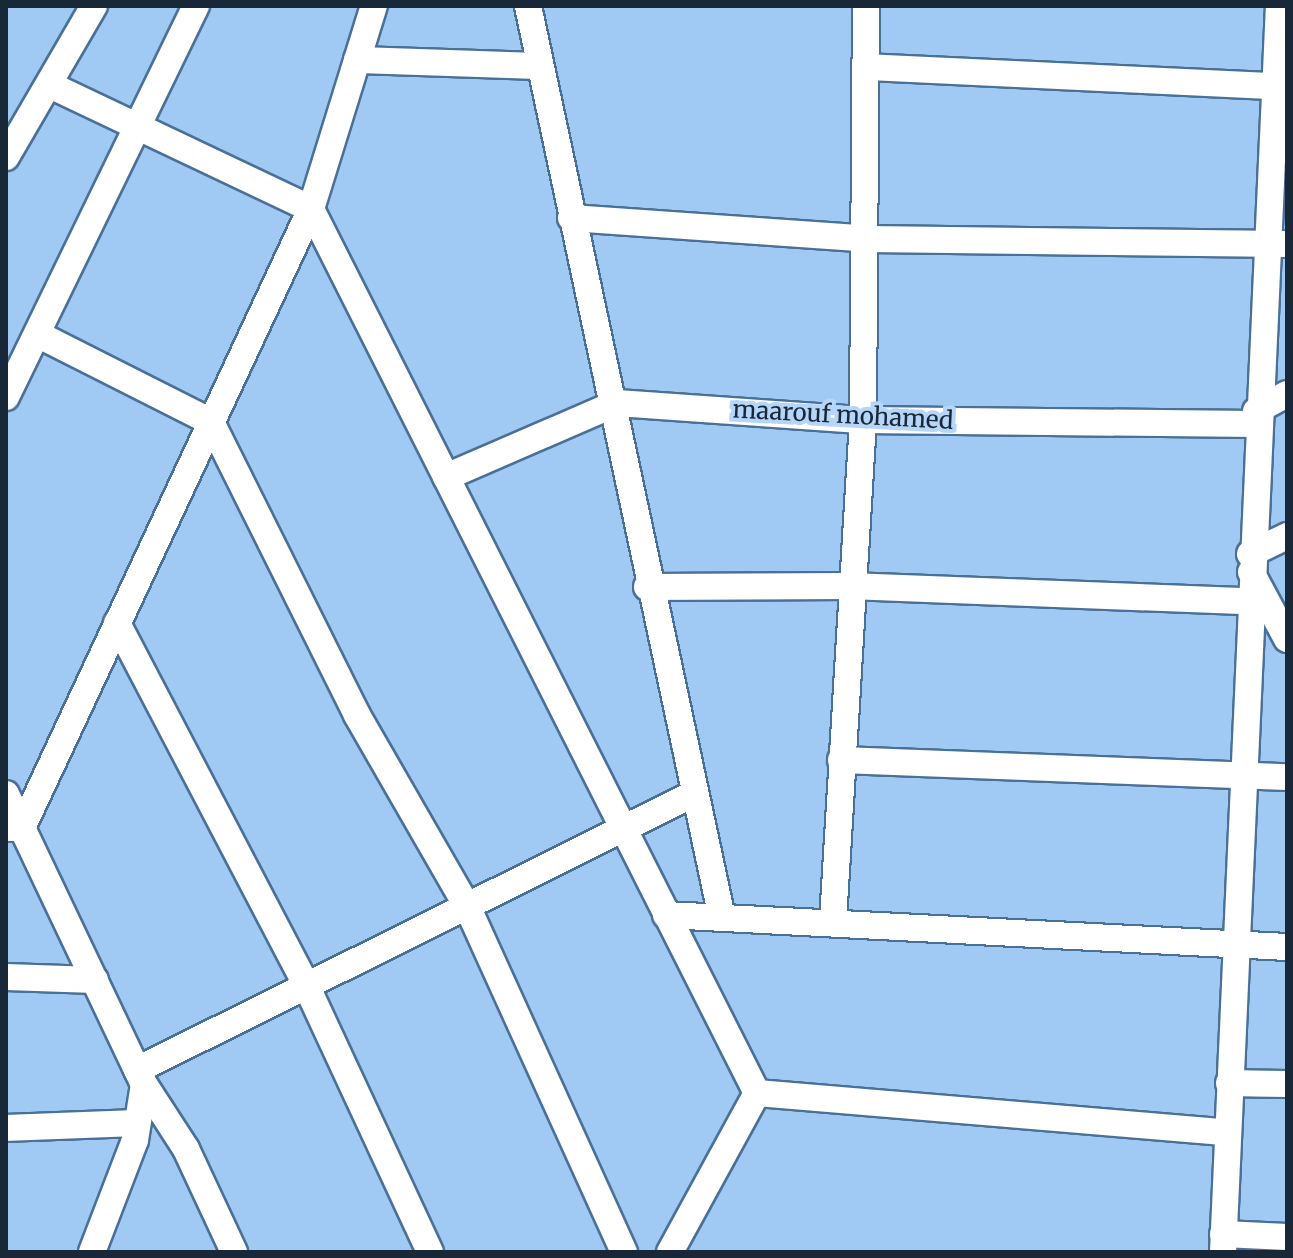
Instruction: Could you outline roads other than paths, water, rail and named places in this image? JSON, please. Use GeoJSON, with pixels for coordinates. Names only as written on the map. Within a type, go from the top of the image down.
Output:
{"type":"FeatureCollection","features":[{"type":"Feature","properties":{"kind":"street"},"geometry":{"type":"LineString","coordinates":[[6,157],[94,6]]}},
{"type":"Feature","properties":{"kind":"street"},"geometry":{"type":"LineString","coordinates":[[6,397],[39,335],[196,6]]}},
{"type":"Feature","properties":{"kind":"street"},"geometry":{"type":"LineString","coordinates":[[14,828],[117,623],[311,209],[374,6]]}},
{"type":"Feature","properties":{"kind":"street"},"geometry":{"type":"LineString","coordinates":[[528,6],[571,218],[617,403],[647,587],[721,913]]}},
{"type":"Feature","properties":{"kind":"street"},"geometry":{"type":"LineString","coordinates":[[833,921],[849,586],[863,420],[868,239],[866,6]]}},
{"type":"Feature","properties":{"kind":"street"},"geometry":{"type":"LineString","coordinates":[[1279,6],[1273,86],[1275,244],[1256,418],[1241,775],[1238,946],[1226,1132],[1223,1243],[1287,1237]]}},
{"type":"Feature","properties":{"kind":"street"},"geometry":{"type":"LineString","coordinates":[[357,60],[540,66]]}},
{"type":"Feature","properties":{"kind":"street"},"geometry":{"type":"LineString","coordinates":[[866,67],[1273,86]]}},
{"type":"Feature","properties":{"kind":"street"},"geometry":{"type":"LineString","coordinates":[[50,85],[311,209],[757,1093]]}},
{"type":"Feature","properties":{"kind":"street"},"geometry":{"type":"LineString","coordinates":[[571,218],[868,239],[1275,244]]}},
{"type":"Feature","properties":{"kind":"street"},"geometry":{"type":"LineString","coordinates":[[39,335],[211,422],[357,715],[467,906],[624,1252]]}},
{"type":"Feature","properties":{"kind":"street"},"geometry":{"type":"LineString","coordinates":[[1256,418],[1287,394]]}},
{"type":"Feature","properties":{"kind":"street","name":"maarouf mohamed"},"geometry":{"type":"LineString","coordinates":[[446,477],[617,403],[863,420],[1256,418]]}},
{"type":"Feature","properties":{"kind":"street"},"geometry":{"type":"LineString","coordinates":[[1250,562],[1287,536]]}},
{"type":"Feature","properties":{"kind":"street"},"geometry":{"type":"LineString","coordinates":[[1250,562],[1287,639]]}},
{"type":"Feature","properties":{"kind":"street"},"geometry":{"type":"LineString","coordinates":[[647,587],[849,586],[1248,601]]}},
{"type":"Feature","properties":{"kind":"street"},"geometry":{"type":"LineString","coordinates":[[117,623],[307,987],[430,1252]]}},
{"type":"Feature","properties":{"kind":"street"},"geometry":{"type":"LineString","coordinates":[[841,760],[1287,777]]}},
{"type":"Feature","properties":{"kind":"street"},"geometry":{"type":"LineString","coordinates":[[6,794],[14,828],[95,980],[141,1077],[186,1149],[234,1252]]}},
{"type":"Feature","properties":{"kind":"street"},"geometry":{"type":"LineString","coordinates":[[141,1077],[307,987],[693,794]]}},
{"type":"Feature","properties":{"kind":"street"},"geometry":{"type":"LineString","coordinates":[[666,915],[721,913],[1287,947]]}},
{"type":"Feature","properties":{"kind":"street"},"geometry":{"type":"LineString","coordinates":[[6,977],[95,980]]}},
{"type":"Feature","properties":{"kind":"street"},"geometry":{"type":"LineString","coordinates":[[94,1251],[137,1123],[141,1077]]}},
{"type":"Feature","properties":{"kind":"street"},"geometry":{"type":"LineString","coordinates":[[1229,1083],[1287,1084]]}},
{"type":"Feature","properties":{"kind":"street"},"geometry":{"type":"LineString","coordinates":[[757,1093],[1226,1132]]}},
{"type":"Feature","properties":{"kind":"street"},"geometry":{"type":"LineString","coordinates":[[670,1252],[757,1093]]}},
{"type":"Feature","properties":{"kind":"street"},"geometry":{"type":"LineString","coordinates":[[6,1128],[137,1123]]}}]}
